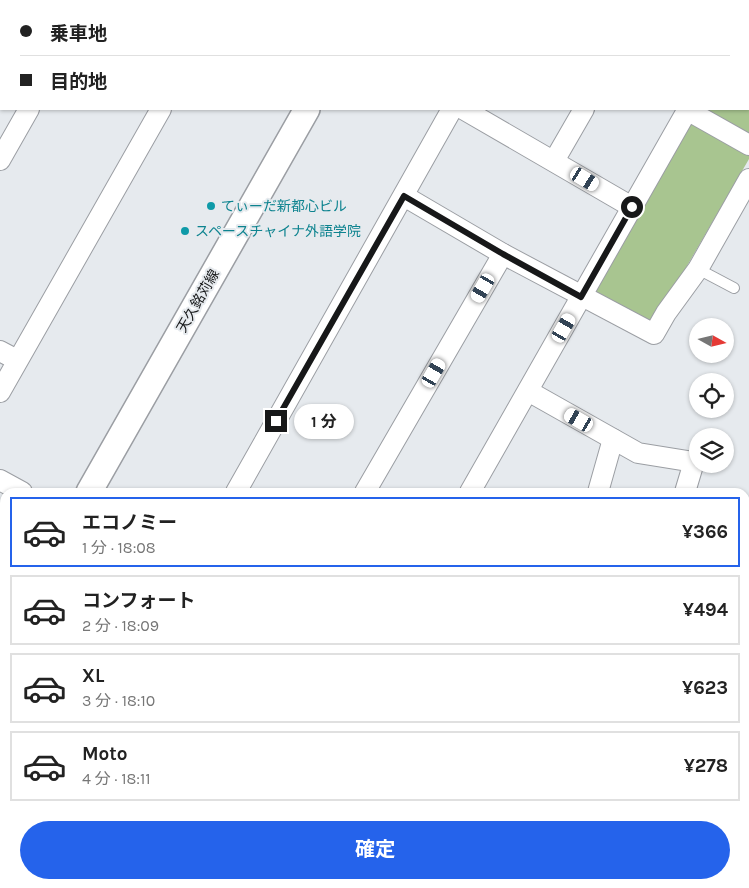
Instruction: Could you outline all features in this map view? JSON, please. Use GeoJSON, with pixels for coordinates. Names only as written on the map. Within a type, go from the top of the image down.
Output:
{"type":"FeatureCollection","features":[{"type":"Feature","properties":{"kind":"street"},"geometry":{"type":"LineString","coordinates":[[0,160],[28,110]]}},
{"type":"Feature","properties":{"kind":"street"},"geometry":{"type":"LineString","coordinates":[[0,392],[9,356],[159,110]]}},
{"type":"Feature","properties":{"kind":"street","name":"天久銘苅線"},"geometry":{"type":"LineString","coordinates":[[91,488],[306,110]]}},
{"type":"Feature","properties":{"kind":"street"},"geometry":{"type":"LineString","coordinates":[[243,488],[451,110]]}},
{"type":"Feature","properties":{"kind":"street"},"geometry":{"type":"LineString","coordinates":[[465,110],[632,207]]}},
{"type":"Feature","properties":{"kind":"street"},"geometry":{"type":"LineString","coordinates":[[554,161],[583,110]]}},
{"type":"Feature","properties":{"kind":"street"},"geometry":{"type":"LineString","coordinates":[[472,488],[686,110]]}},
{"type":"Feature","properties":{"kind":"street"},"geometry":{"type":"LineString","coordinates":[[689,110],[749,145]]}},
{"type":"Feature","properties":{"kind":"street"},"geometry":{"type":"LineString","coordinates":[[404,196],[503,254],[654,334],[666,313],[698,269],[749,179]]}},
{"type":"Feature","properties":{"kind":"street"},"geometry":{"type":"LineString","coordinates":[[367,488],[503,254]]}},
{"type":"Feature","properties":{"kind":"street"},"geometry":{"type":"LineString","coordinates":[[528,391],[638,452],[694,462],[686,488]]}},
{"type":"Feature","properties":{"kind":"street"},"geometry":{"type":"LineString","coordinates":[[599,488],[613,439]]}},
{"type":"Feature","properties":{"kind":"street"},"geometry":{"type":"LineString","coordinates":[[0,480],[15,488]]}},
{"type":"Feature","properties":{"kind":"lane"},"geometry":{"type":"LineString","coordinates":[[698,269],[734,288]]}},
{"type":"Feature","properties":{"kind":"green space"},"geometry":{"type":"Polygon","coordinates":[[[696,110],[749,110],[749,159],[651,328],[595,293],[696,110]]]}},
{"type":"Feature","properties":{"kind":"place","name":"てぃーだ新都心ビル"},"geometry":{"type":"Point","coordinates":[211,206]}},
{"type":"Feature","properties":{"kind":"place","name":"スペースチャイナ外語学院"},"geometry":{"type":"Point","coordinates":[185,231]}},
{"type":"Feature","properties":{"kind":"route"},"geometry":{"type":"LineString","coordinates":[[276,421],[404,196],[581,297],[632,207]]}}]}
